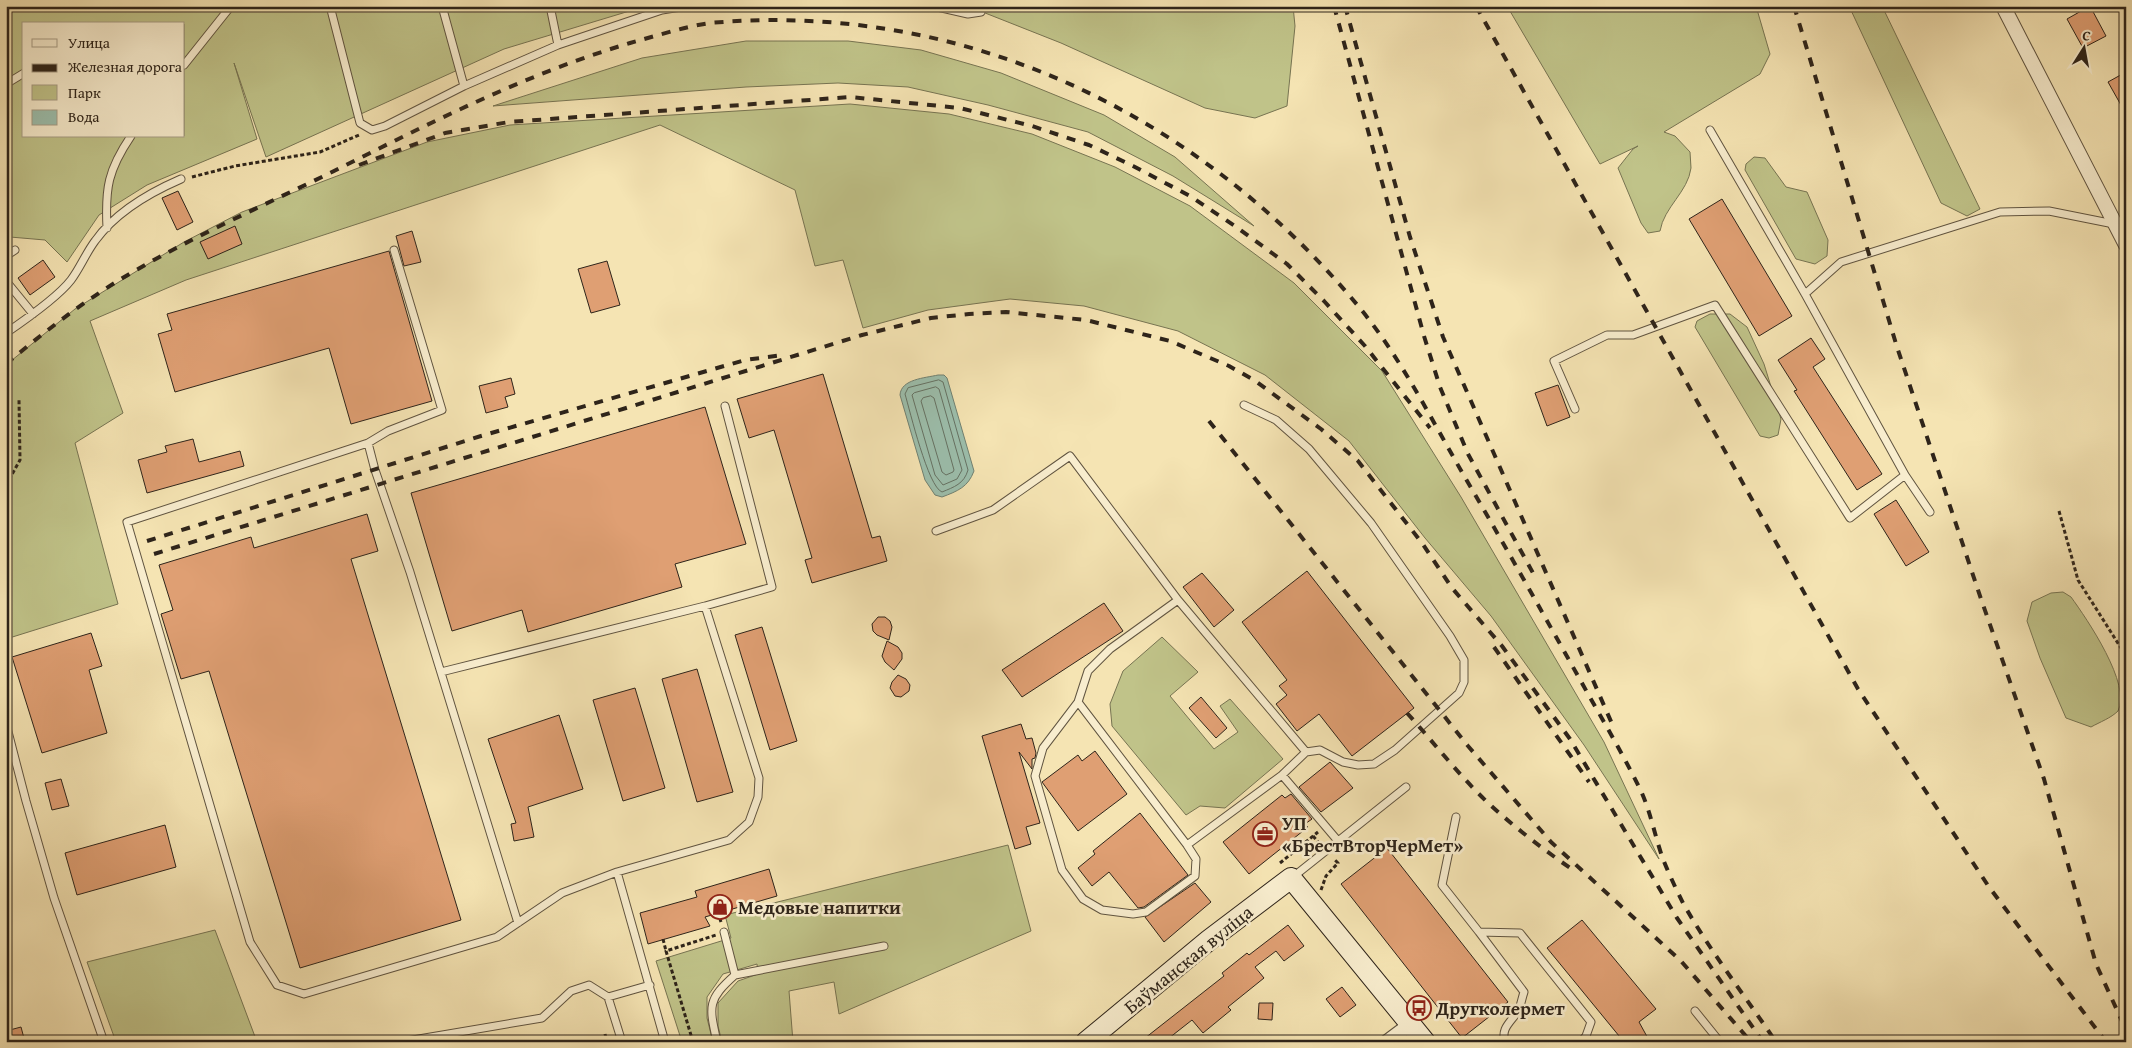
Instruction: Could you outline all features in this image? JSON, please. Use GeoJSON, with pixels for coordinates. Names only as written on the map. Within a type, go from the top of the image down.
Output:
{"type":"FeatureCollection","features":[{"type":"Feature","properties":{"kind":"street"},"geometry":{"type":"LineString","coordinates":[[2003,6],[2120,223],[2126,245]]}},
{"type":"Feature","properties":{"kind":"street"},"geometry":{"type":"LineString","coordinates":[[1291,878],[1425,1042]]}},
{"type":"Feature","properties":{"kind":"street","name":"Баўманская вуліца"},"geometry":{"type":"LineString","coordinates":[[1086,1042],[1209,940],[1291,878]]}},
{"type":"Feature","properties":{"kind":"street"},"geometry":{"type":"LineString","coordinates":[[1387,1042],[1411,1024]]}},
{"type":"Feature","properties":{"kind":"lane"},"geometry":{"type":"LineString","coordinates":[[185,64],[232,6]]}},
{"type":"Feature","properties":{"kind":"lane"},"geometry":{"type":"LineString","coordinates":[[330,6],[360,123],[372,130],[385,126],[464,86],[558,45],[662,8],[687,6]]}},
{"type":"Feature","properties":{"kind":"lane"},"geometry":{"type":"LineString","coordinates":[[442,6],[464,86]]}},
{"type":"Feature","properties":{"kind":"lane"},"geometry":{"type":"LineString","coordinates":[[550,6],[558,45]]}},
{"type":"Feature","properties":{"kind":"lane"},"geometry":{"type":"LineString","coordinates":[[933,6],[968,14],[981,12],[980,6]]}},
{"type":"Feature","properties":{"kind":"lane"},"geometry":{"type":"LineString","coordinates":[[6,84],[22,74]]}},
{"type":"Feature","properties":{"kind":"lane"},"geometry":{"type":"LineString","coordinates":[[1710,130],[1905,475],[1930,512]]}},
{"type":"Feature","properties":{"kind":"lane"},"geometry":{"type":"LineString","coordinates":[[107,228],[105,197],[110,176],[130,138]]}},
{"type":"Feature","properties":{"kind":"lane"},"geometry":{"type":"LineString","coordinates":[[6,333],[33,314],[70,281],[96,240],[107,228],[159,189],[181,179]]}},
{"type":"Feature","properties":{"kind":"lane"},"geometry":{"type":"LineString","coordinates":[[1804,294],[1841,262],[1869,255],[2000,212],[2049,211],[2120,223]]}},
{"type":"Feature","properties":{"kind":"lane"},"geometry":{"type":"LineString","coordinates":[[6,256],[15,250]]}},
{"type":"Feature","properties":{"kind":"lane"},"geometry":{"type":"LineString","coordinates":[[394,250],[442,410],[388,431],[368,443],[127,522],[250,942],[277,986],[304,994],[497,937],[562,893],[617,872],[729,840],[749,822],[758,797],[759,778],[705,606]]}},
{"type":"Feature","properties":{"kind":"lane"},"geometry":{"type":"LineString","coordinates":[[6,281],[33,314]]}},
{"type":"Feature","properties":{"kind":"lane"},"geometry":{"type":"LineString","coordinates":[[1575,409],[1554,361],[1607,335],[1633,335],[1715,305],[1850,518],[1905,475]]}},
{"type":"Feature","properties":{"kind":"lane"},"geometry":{"type":"LineString","coordinates":[[1187,845],[1282,775],[1306,752],[1320,750],[1343,762],[1358,765],[1374,764],[1395,750],[1459,693],[1464,682],[1464,660],[1450,636],[1371,523],[1309,449],[1276,420],[1244,405]]}},
{"type":"Feature","properties":{"kind":"lane"},"geometry":{"type":"LineString","coordinates":[[441,672],[705,606],[772,587],[725,406]]}},
{"type":"Feature","properties":{"kind":"lane"},"geometry":{"type":"LineString","coordinates":[[368,443],[377,477],[410,572],[518,922]]}},
{"type":"Feature","properties":{"kind":"lane"},"geometry":{"type":"LineString","coordinates":[[936,531],[993,510],[1070,456],[1178,600],[1306,752]]}},
{"type":"Feature","properties":{"kind":"lane"},"geometry":{"type":"LineString","coordinates":[[1078,702],[1196,859],[1195,876],[1146,912],[1134,914],[1102,910],[1082,899],[1062,870],[1035,776],[1043,748],[1078,702],[1088,671],[1110,649],[1178,600]]}},
{"type":"Feature","properties":{"kind":"lane"},"geometry":{"type":"LineString","coordinates":[[6,724],[54,898],[104,1042]]}},
{"type":"Feature","properties":{"kind":"lane"},"geometry":{"type":"LineString","coordinates":[[1282,775],[1338,841]]}},
{"type":"Feature","properties":{"kind":"lane"},"geometry":{"type":"LineString","coordinates":[[1291,878],[1406,787]]}},
{"type":"Feature","properties":{"kind":"lane"},"geometry":{"type":"LineString","coordinates":[[1456,818],[1442,885],[1524,992],[1518,1010],[1506,1026],[1503,1036],[1505,1042]]}},
{"type":"Feature","properties":{"kind":"lane"},"geometry":{"type":"LineString","coordinates":[[617,872],[665,1042]]}},
{"type":"Feature","properties":{"kind":"lane"},"geometry":{"type":"LineString","coordinates":[[724,932],[735,975]]}},
{"type":"Feature","properties":{"kind":"lane"},"geometry":{"type":"LineString","coordinates":[[1478,932],[1520,933],[1574,997],[1591,1022],[1586,1036],[1581,1042]]}},
{"type":"Feature","properties":{"kind":"lane"},"geometry":{"type":"LineString","coordinates":[[718,1042],[712,1020],[711,1003],[718,990],[735,975],[884,946]]}},
{"type":"Feature","properties":{"kind":"lane"},"geometry":{"type":"LineString","coordinates":[[608,998],[650,985]]}},
{"type":"Feature","properties":{"kind":"lane"},"geometry":{"type":"LineString","coordinates":[[401,1042],[542,1018],[571,991],[589,986],[608,998],[622,1042]]}},
{"type":"Feature","properties":{"kind":"lane"},"geometry":{"type":"LineString","coordinates":[[1695,1011],[1720,1042]]}},
{"type":"Feature","properties":{"kind":"path"},"geometry":{"type":"LineString","coordinates":[[181,179],[235,166],[320,152],[372,130]]}},
{"type":"Feature","properties":{"kind":"path"},"geometry":{"type":"LineString","coordinates":[[6,485],[20,460],[19,400]]}},
{"type":"Feature","properties":{"kind":"path"},"geometry":{"type":"LineString","coordinates":[[2059,511],[2078,580],[2126,656]]}},
{"type":"Feature","properties":{"kind":"path"},"geometry":{"type":"LineString","coordinates":[[666,951],[724,932],[718,913]]}},
{"type":"Feature","properties":{"kind":"path"},"geometry":{"type":"LineString","coordinates":[[663,939],[693,1042]]}},
{"type":"Feature","properties":{"kind":"path"},"geometry":{"type":"LineString","coordinates":[[605,1034],[607,1042]]}},
{"type":"Feature","properties":{"kind":"green space"},"geometry":{"type":"Polygon","coordinates":[[[6,6],[646,6],[504,49],[266,157],[234,63],[257,139],[147,185],[99,215],[67,262],[45,240],[10,237],[6,239],[6,6]]]}},
{"type":"Feature","properties":{"kind":"green space"},"geometry":{"type":"Polygon","coordinates":[[[961,6],[1293,6],[1295,26],[1287,106],[1255,118],[1205,108],[1061,43],[975,9],[961,6]]]}},
{"type":"Feature","properties":{"kind":"green space"},"geometry":{"type":"Polygon","coordinates":[[[1507,6],[1756,6],[1770,54],[1760,74],[1664,132],[1675,136],[1690,152],[1691,168],[1685,185],[1662,222],[1660,231],[1648,233],[1641,223],[1618,168],[1633,149],[1638,146],[1600,164],[1507,6]]]}},
{"type":"Feature","properties":{"kind":"green space"},"geometry":{"type":"Polygon","coordinates":[[[1849,6],[1882,6],[1980,209],[1967,216],[1941,203],[1849,6]]]}},
{"type":"Feature","properties":{"kind":"green space"},"geometry":{"type":"Polygon","coordinates":[[[746,41],[848,41],[921,50],[1001,73],[1104,115],[1175,157],[1254,226],[1173,176],[1088,132],[988,105],[908,87],[838,83],[746,87],[493,106],[642,58],[746,41]]]}},
{"type":"Feature","properties":{"kind":"green space"},"geometry":{"type":"Polygon","coordinates":[[[850,104],[949,114],[1032,134],[1115,167],[1190,206],[1294,283],[1382,371],[1461,497],[1604,742],[1659,859],[1584,745],[1491,616],[1425,538],[1349,441],[1265,375],[1178,331],[1084,306],[1010,299],[928,310],[863,328],[843,260],[815,266],[795,190],[660,125],[186,280],[90,321],[123,413],[75,443],[118,604],[6,639],[6,365],[75,309],[184,242],[242,212],[427,142],[510,125],[850,104]]]}},
{"type":"Feature","properties":{"kind":"green space"},"geometry":{"type":"Polygon","coordinates":[[[1754,157],[1765,158],[1786,187],[1807,192],[1828,240],[1827,256],[1815,264],[1796,259],[1745,170],[1746,164],[1754,157]]]}},
{"type":"Feature","properties":{"kind":"green space"},"geometry":{"type":"Polygon","coordinates":[[[1710,314],[1730,314],[1747,327],[1764,364],[1781,419],[1778,435],[1769,438],[1760,436],[1695,327],[1697,321],[1710,314]]]}},
{"type":"Feature","properties":{"kind":"green space"},"geometry":{"type":"Polygon","coordinates":[[[2063,592],[2071,597],[2097,636],[2114,669],[2119,685],[2121,700],[2118,711],[2091,727],[2066,718],[2040,658],[2027,621],[2032,602],[2051,593],[2063,592]]]}},
{"type":"Feature","properties":{"kind":"green space"},"geometry":{"type":"Polygon","coordinates":[[[1162,637],[1198,672],[1170,696],[1214,749],[1238,732],[1220,706],[1230,699],[1283,759],[1225,808],[1200,806],[1186,815],[1112,726],[1110,704],[1123,671],[1162,637]]]}},
{"type":"Feature","properties":{"kind":"green space"},"geometry":{"type":"Polygon","coordinates":[[[1008,845],[1031,931],[839,1014],[834,982],[789,991],[793,1042],[722,1042],[718,1026],[718,1003],[738,981],[758,974],[757,964],[723,974],[707,997],[707,1018],[713,1042],[682,1042],[656,961],[731,938],[725,915],[1008,845]]]}},
{"type":"Feature","properties":{"kind":"green space"},"geometry":{"type":"Polygon","coordinates":[[[215,930],[257,1042],[116,1042],[87,962],[215,930]]]}},
{"type":"Feature","properties":{"kind":"water"},"geometry":{"type":"Polygon","coordinates":[[[944,375],[947,378],[974,471],[969,481],[962,488],[942,497],[935,495],[925,480],[900,395],[901,390],[909,382],[944,375]]]}},
{"type":"Feature","properties":{"kind":"building"},"geometry":{"type":"Polygon","coordinates":[[[2090,6],[2106,36],[2083,48],[2067,19],[2090,6]]]}},
{"type":"Feature","properties":{"kind":"building"},"geometry":{"type":"Polygon","coordinates":[[[2126,72],[2126,114],[2108,82],[2126,72]]]}},
{"type":"Feature","properties":{"kind":"building"},"geometry":{"type":"Polygon","coordinates":[[[178,191],[193,222],[177,230],[162,198],[178,191]]]}},
{"type":"Feature","properties":{"kind":"building"},"geometry":{"type":"Polygon","coordinates":[[[1722,199],[1792,316],[1759,336],[1689,219],[1722,199]]]}},
{"type":"Feature","properties":{"kind":"building"},"geometry":{"type":"Polygon","coordinates":[[[235,226],[242,244],[208,259],[200,242],[235,226]]]}},
{"type":"Feature","properties":{"kind":"building"},"geometry":{"type":"Polygon","coordinates":[[[412,231],[421,262],[404,266],[396,236],[412,231]]]}},
{"type":"Feature","properties":{"kind":"building"},"geometry":{"type":"Polygon","coordinates":[[[389,251],[432,401],[351,424],[329,348],[175,392],[158,334],[172,330],[167,314],[389,251]]]}},
{"type":"Feature","properties":{"kind":"building"},"geometry":{"type":"Polygon","coordinates":[[[43,260],[55,277],[30,295],[18,278],[43,260]]]}},
{"type":"Feature","properties":{"kind":"building"},"geometry":{"type":"Polygon","coordinates":[[[607,261],[620,305],[591,313],[578,269],[607,261]]]}},
{"type":"Feature","properties":{"kind":"building"},"geometry":{"type":"Polygon","coordinates":[[[1811,338],[1825,359],[1813,367],[1882,474],[1857,490],[1794,391],[1797,390],[1778,360],[1811,338]]]}},
{"type":"Feature","properties":{"kind":"building"},"geometry":{"type":"Polygon","coordinates":[[[823,374],[872,538],[880,536],[887,561],[812,583],[805,560],[812,558],[774,430],[749,438],[737,399],[823,374]]]}},
{"type":"Feature","properties":{"kind":"building"},"geometry":{"type":"Polygon","coordinates":[[[511,378],[515,394],[505,397],[508,407],[486,413],[479,386],[511,378]]]}},
{"type":"Feature","properties":{"kind":"building"},"geometry":{"type":"Polygon","coordinates":[[[1558,385],[1570,417],[1547,426],[1535,393],[1558,385]]]}},
{"type":"Feature","properties":{"kind":"building"},"geometry":{"type":"Polygon","coordinates":[[[705,407],[746,544],[675,564],[682,587],[528,632],[522,610],[452,631],[411,493],[705,407]]]}},
{"type":"Feature","properties":{"kind":"building"},"geometry":{"type":"Polygon","coordinates":[[[193,439],[199,462],[240,451],[244,466],[147,493],[138,460],[167,452],[165,446],[193,439]]]}},
{"type":"Feature","properties":{"kind":"building"},"geometry":{"type":"Polygon","coordinates":[[[1896,500],[1929,552],[1906,566],[1874,514],[1896,500]]]}},
{"type":"Feature","properties":{"kind":"building"},"geometry":{"type":"Polygon","coordinates":[[[367,514],[378,551],[351,559],[461,920],[300,968],[209,671],[181,679],[161,614],[173,610],[159,565],[251,537],[254,548],[367,514]]]}},
{"type":"Feature","properties":{"kind":"building"},"geometry":{"type":"Polygon","coordinates":[[[1307,571],[1414,708],[1352,756],[1319,714],[1297,731],[1276,704],[1287,695],[1279,686],[1287,680],[1242,622],[1307,571]]]}},
{"type":"Feature","properties":{"kind":"building"},"geometry":{"type":"Polygon","coordinates":[[[1202,573],[1234,610],[1214,627],[1183,587],[1202,573]]]}},
{"type":"Feature","properties":{"kind":"building"},"geometry":{"type":"Polygon","coordinates":[[[1104,603],[1123,631],[1022,697],[1002,670],[1104,603]]]}},
{"type":"Feature","properties":{"kind":"building"},"geometry":{"type":"Polygon","coordinates":[[[878,617],[885,617],[890,621],[892,627],[889,640],[877,635],[873,631],[872,624],[878,617]]]}},
{"type":"Feature","properties":{"kind":"building"},"geometry":{"type":"Polygon","coordinates":[[[762,627],[797,741],[770,750],[735,635],[762,627]]]}},
{"type":"Feature","properties":{"kind":"building"},"geometry":{"type":"Polygon","coordinates":[[[91,633],[102,666],[89,670],[107,733],[42,753],[12,657],[91,633]]]}},
{"type":"Feature","properties":{"kind":"building"},"geometry":{"type":"Polygon","coordinates":[[[887,641],[898,647],[902,653],[902,659],[894,670],[885,662],[882,656],[887,641]]]}},
{"type":"Feature","properties":{"kind":"building"},"geometry":{"type":"Polygon","coordinates":[[[697,669],[733,792],[697,802],[662,679],[697,669]]]}},
{"type":"Feature","properties":{"kind":"building"},"geometry":{"type":"Polygon","coordinates":[[[898,675],[906,679],[910,685],[909,691],[901,697],[895,696],[890,688],[898,675]]]}},
{"type":"Feature","properties":{"kind":"building"},"geometry":{"type":"Polygon","coordinates":[[[635,688],[665,788],[623,801],[593,700],[635,688]]]}},
{"type":"Feature","properties":{"kind":"building"},"geometry":{"type":"Polygon","coordinates":[[[1201,697],[1227,728],[1216,738],[1189,708],[1201,697]]]}},
{"type":"Feature","properties":{"kind":"building"},"geometry":{"type":"Polygon","coordinates":[[[559,715],[583,789],[528,807],[534,837],[514,841],[511,824],[516,823],[488,739],[559,715]]]}},
{"type":"Feature","properties":{"kind":"building"},"geometry":{"type":"Polygon","coordinates":[[[1021,724],[1026,739],[1032,738],[1036,753],[1035,758],[1032,759],[1032,769],[1019,752],[1040,823],[1026,827],[1031,844],[1015,849],[982,736],[1021,724]]]}},
{"type":"Feature","properties":{"kind":"building"},"geometry":{"type":"Polygon","coordinates":[[[1095,751],[1127,794],[1078,831],[1042,782],[1078,755],[1082,761],[1095,751]]]}},
{"type":"Feature","properties":{"kind":"building"},"geometry":{"type":"Polygon","coordinates":[[[1330,762],[1353,788],[1321,812],[1299,787],[1330,762]]]}},
{"type":"Feature","properties":{"kind":"building"},"geometry":{"type":"Polygon","coordinates":[[[61,779],[69,806],[52,810],[45,783],[61,779]]]}},
{"type":"Feature","properties":{"kind":"building","name":"УП «БрестВторЧерМет»"},"geometry":{"type":"Polygon","coordinates":[[[1291,794],[1312,819],[1305,824],[1308,827],[1249,874],[1223,842],[1282,795],[1285,798],[1291,794]]]}},
{"type":"Feature","properties":{"kind":"building"},"geometry":{"type":"Polygon","coordinates":[[[1140,813],[1188,875],[1144,907],[1138,908],[1109,872],[1092,886],[1078,868],[1095,854],[1093,851],[1140,813]]]}},
{"type":"Feature","properties":{"kind":"building"},"geometry":{"type":"Polygon","coordinates":[[[165,825],[176,867],[77,895],[65,853],[165,825]]]}},
{"type":"Feature","properties":{"kind":"building"},"geometry":{"type":"Polygon","coordinates":[[[1387,848],[1508,1002],[1462,1038],[1341,884],[1387,848]]]}},
{"type":"Feature","properties":{"kind":"building"},"geometry":{"type":"Polygon","coordinates":[[[769,869],[777,896],[705,917],[710,926],[648,944],[640,913],[697,897],[695,891],[769,869]]]}},
{"type":"Feature","properties":{"kind":"building"},"geometry":{"type":"Polygon","coordinates":[[[1195,883],[1211,902],[1164,942],[1145,917],[1195,883]]]}},
{"type":"Feature","properties":{"kind":"building"},"geometry":{"type":"Polygon","coordinates":[[[1582,920],[1656,1009],[1639,1022],[1650,1042],[1624,1042],[1547,948],[1582,920]]]}},
{"type":"Feature","properties":{"kind":"building"},"geometry":{"type":"Polygon","coordinates":[[[1288,925],[1304,946],[1284,961],[1276,951],[1255,967],[1264,978],[1228,1007],[1231,1010],[1203,1033],[1192,1020],[1164,1042],[1140,1042],[1224,976],[1222,973],[1247,953],[1249,955],[1288,925]]]}},
{"type":"Feature","properties":{"kind":"building"},"geometry":{"type":"Polygon","coordinates":[[[1342,987],[1356,1005],[1340,1017],[1326,999],[1342,987]]]}},
{"type":"Feature","properties":{"kind":"building"},"geometry":{"type":"Polygon","coordinates":[[[1259,1003],[1273,1003],[1272,1020],[1258,1019],[1259,1003]]]}},
{"type":"Feature","properties":{"kind":"building"},"geometry":{"type":"Polygon","coordinates":[[[21,1027],[25,1042],[6,1042],[6,1031],[21,1027]]]}},
{"type":"Feature","properties":{"kind":"railway"},"geometry":{"type":"LineString","coordinates":[[1334,6],[1424,336],[1440,387],[1468,454],[1533,573]]}},
{"type":"Feature","properties":{"kind":"railway"},"geometry":{"type":"LineString","coordinates":[[1345,6],[1410,237],[1443,337],[1613,726]]}},
{"type":"Feature","properties":{"kind":"railway"},"geometry":{"type":"LineString","coordinates":[[1476,6],[1858,689],[1989,887],[2106,1042]]}},
{"type":"Feature","properties":{"kind":"railway"},"geometry":{"type":"LineString","coordinates":[[1794,6],[1897,347],[1981,599],[2044,779],[2096,964],[2126,1030]]}},
{"type":"Feature","properties":{"kind":"railway"},"geometry":{"type":"LineString","coordinates":[[6,364],[91,298],[147,264],[200,236],[516,84],[591,55],[670,32],[710,23],[805,21],[897,31],[985,52],[1070,84],[1151,127],[1226,178],[1296,239],[1375,327],[1416,391],[1626,762],[1641,791],[1663,859],[1693,921],[1776,1042]]}},
{"type":"Feature","properties":{"kind":"railway"},"geometry":{"type":"LineString","coordinates":[[359,165],[445,133],[509,122],[850,97],[960,108],[1032,126],[1089,145],[1190,196],[1235,226],[1287,264],[1324,301],[1365,346],[1430,428]]}},
{"type":"Feature","properties":{"kind":"railway"},"geometry":{"type":"LineString","coordinates":[[154,554],[862,335],[931,318],[1006,312],[1086,320],[1170,341],[1229,366],[1254,380],[1321,429],[1358,461],[1422,543],[1452,588],[1502,646],[1570,739],[1677,918],[1763,1042]]}},
{"type":"Feature","properties":{"kind":"railway"},"geometry":{"type":"LineString","coordinates":[[147,541],[481,436],[745,360],[783,355]]}},
{"type":"Feature","properties":{"kind":"railway"},"geometry":{"type":"LineString","coordinates":[[1209,421],[1468,746],[1551,842],[1681,961],[1751,1042]]}},
{"type":"Feature","properties":{"kind":"railway"},"geometry":{"type":"LineString","coordinates":[[1494,647],[1589,782]]}},
{"type":"Feature","properties":{"kind":"railway"},"geometry":{"type":"LineString","coordinates":[[1407,713],[1485,800],[1526,835],[1576,872]]}},
{"type":"Feature","properties":{"kind":"place","name":"УП «БрестВторЧерМет»"},"geometry":{"type":"Point","coordinates":[1265,834]}},
{"type":"Feature","properties":{"kind":"place","name":"Медовые напитки"},"geometry":{"type":"Point","coordinates":[720,907]}},
{"type":"Feature","properties":{"kind":"place","name":"Другколермет"},"geometry":{"type":"Point","coordinates":[1419,1008]}}]}
